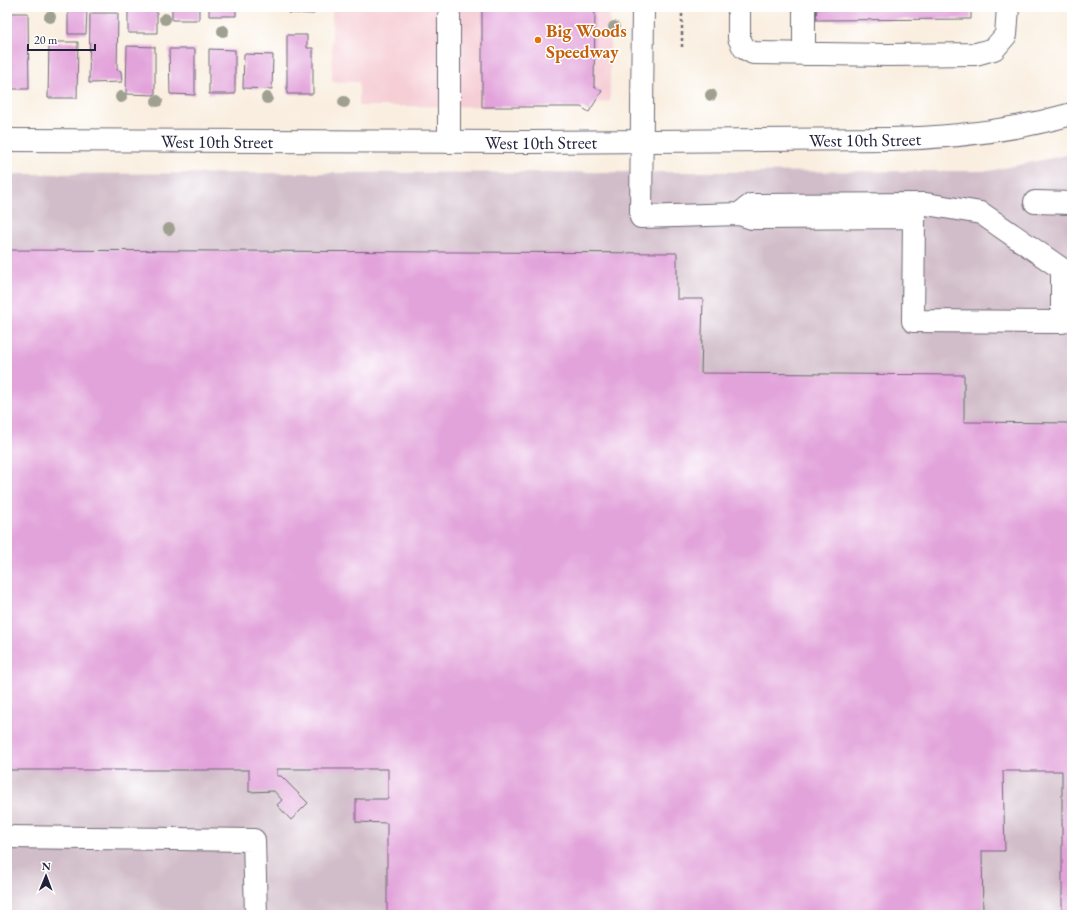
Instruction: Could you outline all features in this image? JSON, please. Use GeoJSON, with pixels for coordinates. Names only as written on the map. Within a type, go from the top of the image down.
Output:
{"type":"FeatureCollection","features":[{"type":"Feature","properties":{"kind":"main road"},"geometry":{"type":"LineString","coordinates":[[739,7],[739,38],[744,48],[753,53],[888,55],[976,54],[994,48],[1006,34],[1008,7]]}},
{"type":"Feature","properties":{"kind":"main road"},"geometry":{"type":"LineString","coordinates":[[804,7],[804,54]]}},
{"type":"Feature","properties":{"kind":"main road"},"geometry":{"type":"LineString","coordinates":[[643,12],[641,217],[739,214],[751,205],[894,211],[914,217],[913,321],[1062,322],[1062,269],[981,212],[926,204],[894,211]]}},
{"type":"Feature","properties":{"kind":"main road"},"geometry":{"type":"LineString","coordinates":[[449,16],[449,142]]}},
{"type":"Feature","properties":{"kind":"main road","name":"West 10th Street"},"geometry":{"type":"LineString","coordinates":[[7,140],[449,142],[852,140],[922,138],[974,134],[1017,127],[1072,114]]}},
{"type":"Feature","properties":{"kind":"main road"},"geometry":{"type":"LineString","coordinates":[[1035,202],[1072,203]]}},
{"type":"Feature","properties":{"kind":"main road"},"geometry":{"type":"LineString","coordinates":[[7,837],[254,840],[256,915]]}},
{"type":"Feature","properties":{"kind":"path"},"geometry":{"type":"LineString","coordinates":[[682,7],[682,47]]}},
{"type":"Feature","properties":{"kind":"shaded area"},"geometry":{"type":"Polygon","coordinates":[[[332,7],[610,7],[610,101],[581,107],[359,106],[359,82],[332,82],[332,7]]]}},
{"type":"Feature","properties":{"kind":"shaded area"},"geometry":{"type":"Polygon","coordinates":[[[1072,154],[1072,915],[7,915],[7,174],[989,171],[1072,154]]]}},
{"type":"Feature","properties":{"kind":"building"},"geometry":{"type":"Polygon","coordinates":[[[128,7],[157,7],[157,33],[128,33],[128,7]]]}},
{"type":"Feature","properties":{"kind":"building"},"geometry":{"type":"Polygon","coordinates":[[[172,7],[199,7],[199,20],[172,20],[172,7]]]}},
{"type":"Feature","properties":{"kind":"building"},"geometry":{"type":"Polygon","coordinates":[[[209,7],[236,7],[236,16],[209,16],[209,7]]]}},
{"type":"Feature","properties":{"kind":"building"},"geometry":{"type":"Polygon","coordinates":[[[288,7],[314,7],[314,14],[288,13],[288,7]]]}},
{"type":"Feature","properties":{"kind":"building","name":"Big Woods Speedway"},"geometry":{"type":"Polygon","coordinates":[[[482,7],[595,7],[594,87],[602,91],[589,112],[581,107],[482,107],[482,7]]]}},
{"type":"Feature","properties":{"kind":"building"},"geometry":{"type":"Polygon","coordinates":[[[817,7],[971,7],[971,19],[816,20],[817,7]]]}},
{"type":"Feature","properties":{"kind":"building"},"geometry":{"type":"Polygon","coordinates":[[[68,9],[87,9],[86,34],[68,34],[68,9]]]}},
{"type":"Feature","properties":{"kind":"building"},"geometry":{"type":"Polygon","coordinates":[[[7,13],[28,13],[29,89],[7,89],[7,13]]]}},
{"type":"Feature","properties":{"kind":"building"},"geometry":{"type":"Polygon","coordinates":[[[90,13],[118,13],[117,70],[121,71],[122,82],[89,83],[90,13]]]}},
{"type":"Feature","properties":{"kind":"building"},"geometry":{"type":"Polygon","coordinates":[[[287,35],[307,35],[307,48],[313,48],[313,94],[287,94],[287,35]]]}},
{"type":"Feature","properties":{"kind":"building"},"geometry":{"type":"Polygon","coordinates":[[[49,42],[78,42],[77,98],[48,98],[49,42]]]}},
{"type":"Feature","properties":{"kind":"building"},"geometry":{"type":"Polygon","coordinates":[[[127,46],[155,47],[155,95],[126,94],[127,46]]]}},
{"type":"Feature","properties":{"kind":"building"},"geometry":{"type":"Polygon","coordinates":[[[169,49],[195,49],[195,95],[170,94],[169,49]]]}},
{"type":"Feature","properties":{"kind":"building"},"geometry":{"type":"Polygon","coordinates":[[[209,49],[235,50],[235,94],[209,94],[209,49]]]}},
{"type":"Feature","properties":{"kind":"building"},"geometry":{"type":"Polygon","coordinates":[[[244,54],[273,55],[272,89],[243,88],[244,54]]]}},
{"type":"Feature","properties":{"kind":"building"},"geometry":{"type":"Polygon","coordinates":[[[7,250],[677,253],[677,299],[703,299],[701,373],[964,375],[964,422],[1072,423],[1072,915],[1062,915],[1062,771],[1003,771],[1005,851],[982,851],[983,915],[387,915],[387,823],[356,822],[356,799],[388,799],[388,769],[277,769],[277,776],[281,776],[308,803],[291,820],[277,805],[282,800],[274,791],[249,792],[249,770],[7,770],[7,250]]]}},
{"type":"Feature","properties":{"kind":"place","name":"Big Woods Speedway"},"geometry":{"type":"Point","coordinates":[538,40]}}]}
